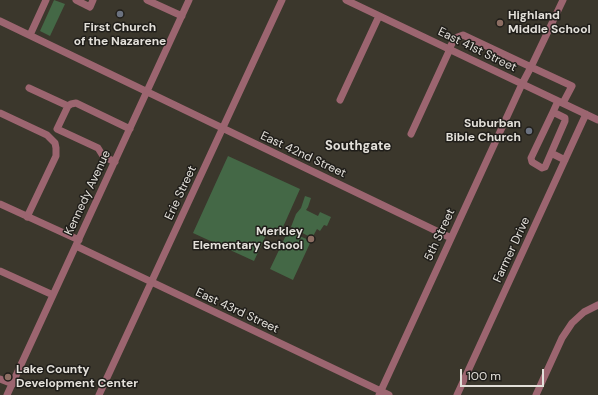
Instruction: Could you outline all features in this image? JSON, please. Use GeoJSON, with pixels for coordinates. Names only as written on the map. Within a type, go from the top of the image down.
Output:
{"type":"FeatureCollection","features":[{"type":"Feature","properties":{"kind":"street"},"geometry":{"type":"LineString","coordinates":[[30,35],[46,0]]}},
{"type":"Feature","properties":{"kind":"street"},"geometry":{"type":"LineString","coordinates":[[76,0],[90,7],[93,0]]}},
{"type":"Feature","properties":{"kind":"street"},"geometry":{"type":"LineString","coordinates":[[147,0],[182,16]]}},
{"type":"Feature","properties":{"kind":"street","name":"Kennedy Avenue"},"geometry":{"type":"LineString","coordinates":[[7,395],[189,0]]}},
{"type":"Feature","properties":{"kind":"street","name":"Erie Street"},"geometry":{"type":"LineString","coordinates":[[99,395],[282,0]]}},
{"type":"Feature","properties":{"kind":"street","name":"East 41st Street"},"geometry":{"type":"LineString","coordinates":[[346,0],[598,120]]}},
{"type":"Feature","properties":{"kind":"street","name":"5th Street"},"geometry":{"type":"LineString","coordinates":[[380,393],[562,0]]}},
{"type":"Feature","properties":{"kind":"street"},"geometry":{"type":"LineString","coordinates":[[340,100],[379,16]]}},
{"type":"Feature","properties":{"kind":"street","name":"East 42nd Street"},"geometry":{"type":"LineString","coordinates":[[0,21],[451,238]]}},
{"type":"Feature","properties":{"kind":"street"},"geometry":{"type":"LineString","coordinates":[[412,134],[455,38],[460,35],[572,86],[553,112],[531,158],[532,162],[542,168],[545,167],[565,122],[565,118],[553,112]]}},
{"type":"Feature","properties":{"kind":"street"},"geometry":{"type":"LineString","coordinates":[[29,88],[68,106]]}},
{"type":"Feature","properties":{"kind":"street"},"geometry":{"type":"LineString","coordinates":[[115,162],[103,156],[98,148],[57,129],[68,106],[76,103],[130,129]]}},
{"type":"Feature","properties":{"kind":"street"},"geometry":{"type":"LineString","coordinates":[[0,113],[47,135],[55,143],[56,156],[27,217]]}},
{"type":"Feature","properties":{"kind":"street","name":"Farmer Drive"},"geometry":{"type":"LineString","coordinates":[[457,395],[586,114]]}},
{"type":"Feature","properties":{"kind":"street"},"geometry":{"type":"LineString","coordinates":[[551,153],[565,160]]}},
{"type":"Feature","properties":{"kind":"street","name":"East 43rd Street"},"geometry":{"type":"LineString","coordinates":[[0,204],[151,282],[380,393],[389,395]]}},
{"type":"Feature","properties":{"kind":"street"},"geometry":{"type":"LineString","coordinates":[[0,271],[53,295]]}},
{"type":"Feature","properties":{"kind":"street"},"geometry":{"type":"LineString","coordinates":[[536,395],[562,338],[572,323],[584,312],[598,304]]}},
{"type":"Feature","properties":{"kind":"street"},"geometry":{"type":"LineString","coordinates":[[0,379],[12,384]]}},
{"type":"Feature","properties":{"kind":"green space"},"geometry":{"type":"Polygon","coordinates":[[[54,0],[65,4],[50,36],[40,31],[54,0]]]}},
{"type":"Feature","properties":{"kind":"green space"},"geometry":{"type":"Polygon","coordinates":[[[228,156],[300,189],[279,236],[268,231],[254,261],[193,233],[228,156]]]}},
{"type":"Feature","properties":{"kind":"green space"},"geometry":{"type":"Polygon","coordinates":[[[305,196],[311,198],[306,210],[318,216],[320,212],[331,217],[327,226],[324,225],[320,231],[317,229],[312,238],[291,227],[296,214],[301,208],[305,196]]]}},
{"type":"Feature","properties":{"kind":"green space"},"geometry":{"type":"Polygon","coordinates":[[[288,231],[311,241],[293,280],[270,269],[288,231]]]}},
{"type":"Feature","properties":{"kind":"place","name":"First Church of the Nazarene"},"geometry":{"type":"Point","coordinates":[120,14]}},
{"type":"Feature","properties":{"kind":"place","name":"Highland Middle School"},"geometry":{"type":"Point","coordinates":[500,23]}},
{"type":"Feature","properties":{"kind":"place","name":"Suburban Bible Church"},"geometry":{"type":"Point","coordinates":[529,131]}},
{"type":"Feature","properties":{"kind":"place","name":"Merkley Elementary School"},"geometry":{"type":"Point","coordinates":[311,239]}},
{"type":"Feature","properties":{"kind":"place","name":"Lake County Development Center"},"geometry":{"type":"Point","coordinates":[8,377]}},
{"type":"Feature","properties":{"kind":"district","name":"Southgate"},"geometry":{"type":"Point","coordinates":[358,147]}}]}
